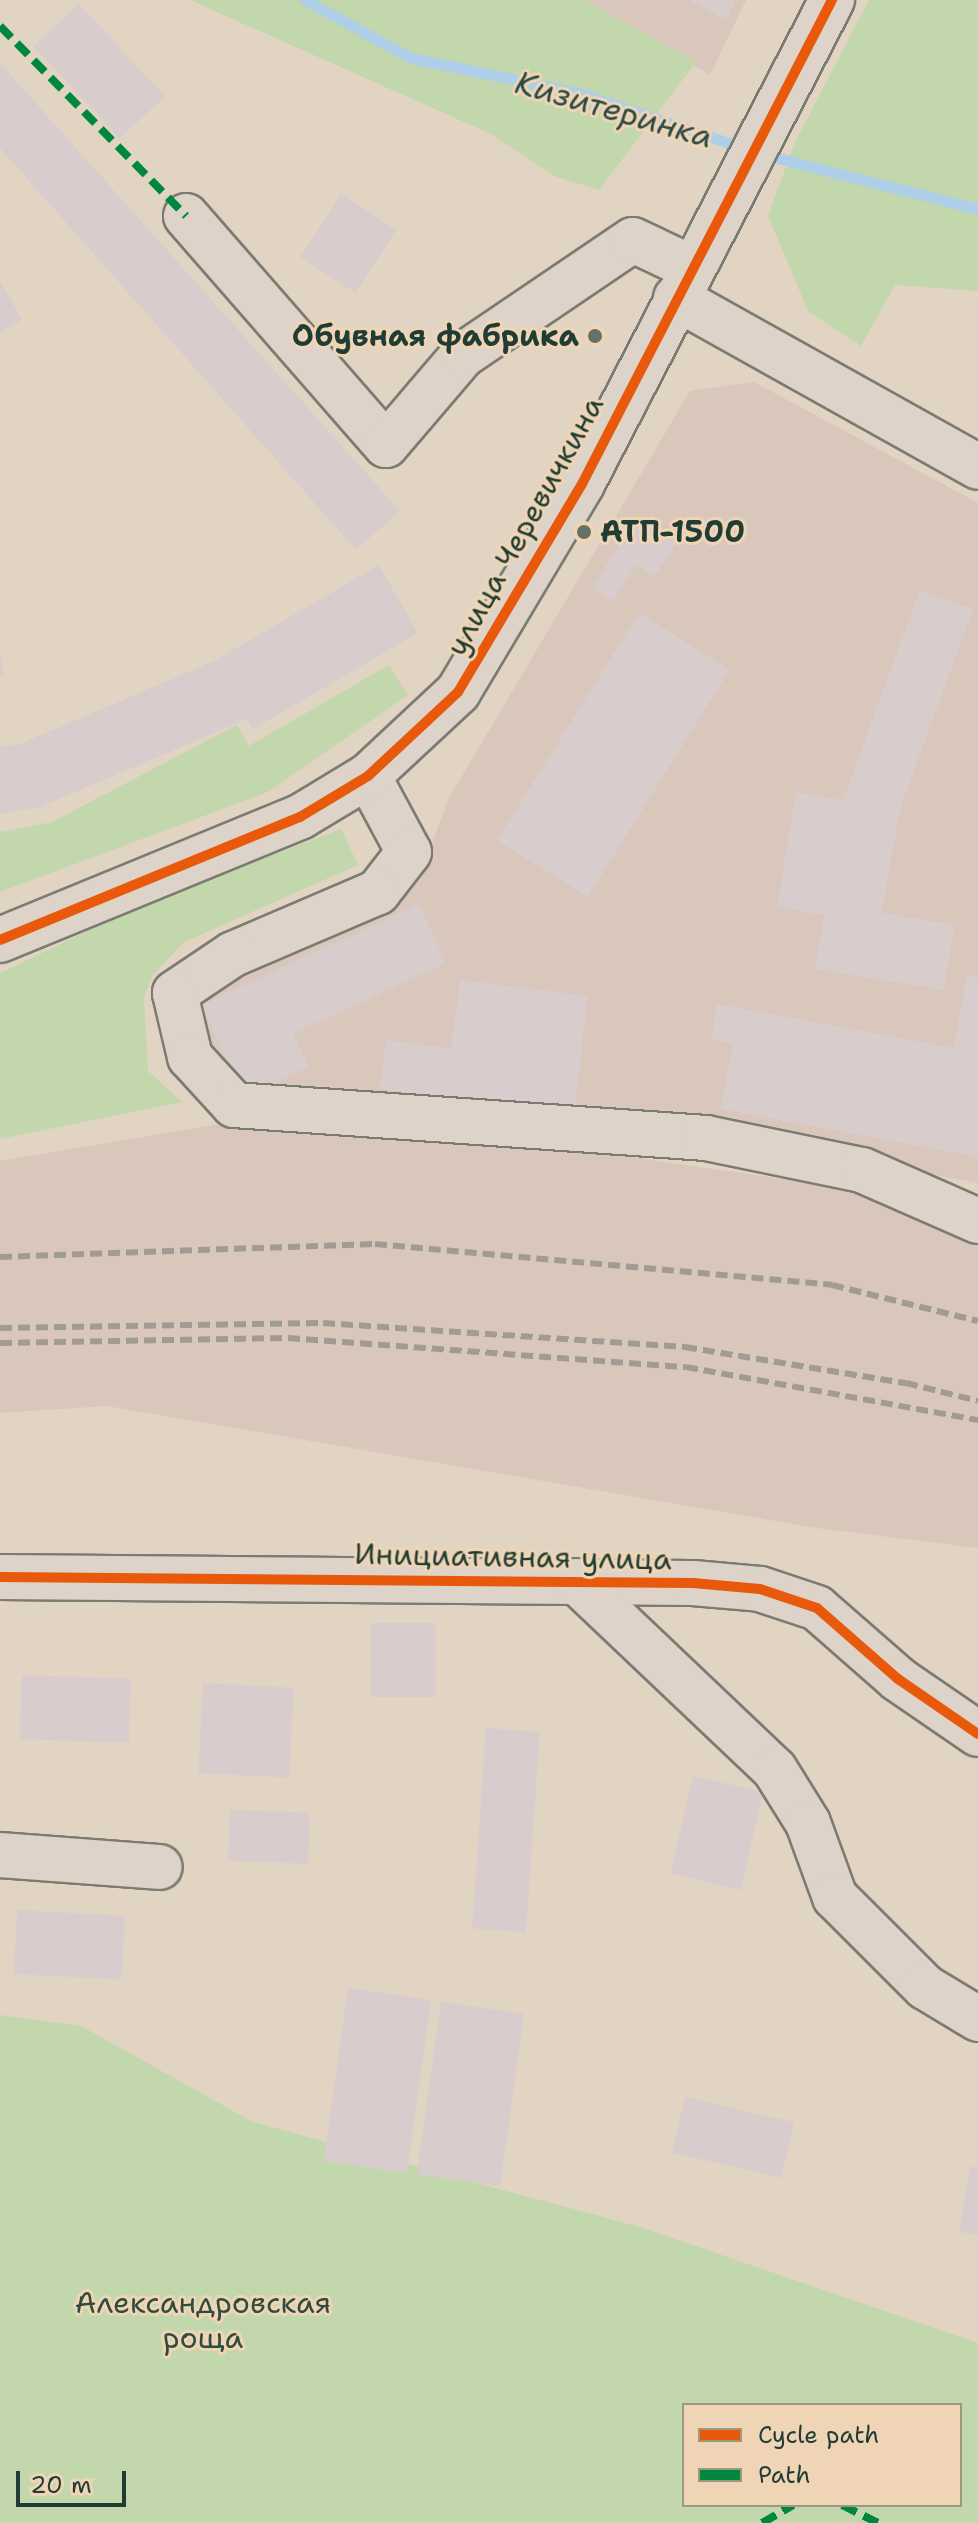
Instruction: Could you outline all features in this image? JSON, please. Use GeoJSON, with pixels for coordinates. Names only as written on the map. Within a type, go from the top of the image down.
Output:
{"type":"FeatureCollection","features":[{"type":"Feature","properties":{"kind":"street","name":"улица Черевичкина"},"geometry":{"type":"LineString","coordinates":[[0,940],[300,817],[368,776],[458,692],[537,567],[832,0]]}},
{"type":"Feature","properties":{"kind":"street"},"geometry":{"type":"LineString","coordinates":[[186,216],[386,445],[463,355],[633,240],[684,283],[978,467]]}},
{"type":"Feature","properties":{"kind":"street"},"geometry":{"type":"LineString","coordinates":[[368,776],[409,852],[378,892],[233,954],[175,993],[190,1057],[234,1105],[706,1138],[862,1170],[978,1221]]}},
{"type":"Feature","properties":{"kind":"street","name":"Инициативная улица"},"geometry":{"type":"LineString","coordinates":[[0,1577],[576,1581],[760,1589],[817,1608],[898,1679],[978,1734]]}},
{"type":"Feature","properties":{"kind":"street"},"geometry":{"type":"LineString","coordinates":[[576,1581],[775,1770],[808,1823],[835,1897],[925,1987],[978,2019]]}},
{"type":"Feature","properties":{"kind":"street"},"geometry":{"type":"LineString","coordinates":[[0,1855],[160,1867]]}},
{"type":"Feature","properties":{"kind":"shaded area"},"geometry":{"type":"Polygon","coordinates":[[[583,0],[746,0],[710,75],[583,0]]]}},
{"type":"Feature","properties":{"kind":"shaded area"},"geometry":{"type":"Polygon","coordinates":[[[754,382],[978,503],[978,1183],[792,1149],[241,1113],[186,1088],[154,1013],[184,966],[367,887],[420,875],[449,798],[690,391],[754,382]]]}},
{"type":"Feature","properties":{"kind":"shaded area"},"geometry":{"type":"Polygon","coordinates":[[[304,1110],[978,1207],[978,1548],[816,1528],[107,1406],[0,1413],[0,1161],[304,1110]]]}},
{"type":"Feature","properties":{"kind":"green space"},"geometry":{"type":"Polygon","coordinates":[[[190,0],[585,0],[696,62],[599,190],[554,176],[491,134],[190,0]]]}},
{"type":"Feature","properties":{"kind":"green space"},"geometry":{"type":"Polygon","coordinates":[[[869,0],[978,0],[978,291],[895,285],[861,346],[808,311],[768,216],[795,142],[869,0]]]}},
{"type":"Feature","properties":{"kind":"green space"},"geometry":{"type":"Polygon","coordinates":[[[389,665],[408,695],[268,792],[0,892],[0,832],[52,822],[237,725],[249,746],[389,665]]]}},
{"type":"Feature","properties":{"kind":"green space"},"geometry":{"type":"Polygon","coordinates":[[[341,829],[358,865],[184,942],[153,975],[144,998],[148,1071],[182,1102],[0,1139],[0,973],[144,904],[341,829]]]}},
{"type":"Feature","properties":{"kind":"green space","name":"Александровская роща"},"geometry":{"type":"Polygon","coordinates":[[[0,2015],[81,2026],[253,2122],[640,2227],[978,2343],[978,2523],[0,2523],[0,2015]]]}},
{"type":"Feature","properties":{"kind":"building"},"geometry":{"type":"Polygon","coordinates":[[[689,0],[736,0],[726,20],[689,0]]]}},
{"type":"Feature","properties":{"kind":"building"},"geometry":{"type":"Polygon","coordinates":[[[79,4],[165,96],[120,138],[34,46],[79,4]]]}},
{"type":"Feature","properties":{"kind":"building"},"geometry":{"type":"Polygon","coordinates":[[[0,63],[400,511],[356,550],[0,148],[0,63]]]}},
{"type":"Feature","properties":{"kind":"building"},"geometry":{"type":"Polygon","coordinates":[[[341,194],[396,230],[356,293],[300,257],[341,194]]]}},
{"type":"Feature","properties":{"kind":"building"},"geometry":{"type":"Polygon","coordinates":[[[0,280],[22,320],[0,332],[0,280]]]}},
{"type":"Feature","properties":{"kind":"building"},"geometry":{"type":"Polygon","coordinates":[[[637,517],[676,543],[654,577],[636,565],[613,601],[592,588],[637,517]]]}},
{"type":"Feature","properties":{"kind":"building"},"geometry":{"type":"Polygon","coordinates":[[[379,565],[418,633],[253,729],[247,719],[40,807],[0,814],[0,747],[20,744],[214,661],[379,565]]]}},
{"type":"Feature","properties":{"kind":"building"},"geometry":{"type":"Polygon","coordinates":[[[920,590],[973,609],[900,809],[882,913],[954,925],[944,990],[815,969],[824,915],[777,907],[796,792],[843,800],[920,590]]]}},
{"type":"Feature","properties":{"kind":"building"},"geometry":{"type":"Polygon","coordinates":[[[639,613],[730,670],[588,897],[497,840],[639,613]]]}},
{"type":"Feature","properties":{"kind":"building"},"geometry":{"type":"Polygon","coordinates":[[[0,654],[5,676],[0,677],[0,654]]]}},
{"type":"Feature","properties":{"kind":"building"},"geometry":{"type":"Polygon","coordinates":[[[419,904],[446,963],[293,1034],[309,1067],[244,1097],[201,1005],[419,904]]]}},
{"type":"Feature","properties":{"kind":"building"},"geometry":{"type":"Polygon","coordinates":[[[967,975],[978,977],[978,1157],[721,1109],[733,1043],[711,1039],[717,1004],[954,1048],[967,975]]]}},
{"type":"Feature","properties":{"kind":"building"},"geometry":{"type":"Polygon","coordinates":[[[460,980],[588,996],[574,1113],[380,1089],[386,1040],[451,1048],[460,980]]]}},
{"type":"Feature","properties":{"kind":"building"},"geometry":{"type":"Polygon","coordinates":[[[371,1623],[436,1623],[436,1697],[371,1697],[371,1623]]]}},
{"type":"Feature","properties":{"kind":"building"},"geometry":{"type":"Polygon","coordinates":[[[22,1675],[131,1679],[129,1743],[20,1739],[22,1675]]]}},
{"type":"Feature","properties":{"kind":"building"},"geometry":{"type":"Polygon","coordinates":[[[203,1683],[294,1688],[289,1778],[198,1773],[203,1683]]]}},
{"type":"Feature","properties":{"kind":"building"},"geometry":{"type":"Polygon","coordinates":[[[486,1728],[540,1732],[526,1932],[472,1929],[486,1728]]]}},
{"type":"Feature","properties":{"kind":"building"},"geometry":{"type":"Polygon","coordinates":[[[693,1776],[763,1792],[741,1890],[671,1873],[693,1776]]]}},
{"type":"Feature","properties":{"kind":"building"},"geometry":{"type":"Polygon","coordinates":[[[230,1810],[310,1813],[308,1864],[228,1861],[230,1810]]]}},
{"type":"Feature","properties":{"kind":"building"},"geometry":{"type":"Polygon","coordinates":[[[17,1910],[125,1916],[122,1980],[14,1974],[17,1910]]]}},
{"type":"Feature","properties":{"kind":"building"},"geometry":{"type":"Polygon","coordinates":[[[348,1988],[431,2000],[407,2173],[324,2161],[348,1988]]]}},
{"type":"Feature","properties":{"kind":"building"},"geometry":{"type":"Polygon","coordinates":[[[441,2002],[524,2014],[500,2186],[417,2174],[441,2002]]]}},
{"type":"Feature","properties":{"kind":"building"},"geometry":{"type":"Polygon","coordinates":[[[685,2097],[794,2122],[781,2178],[672,2153],[685,2097]]]}},
{"type":"Feature","properties":{"kind":"building"},"geometry":{"type":"Polygon","coordinates":[[[970,2166],[978,2168],[978,2235],[959,2232],[970,2166]]]}},
{"type":"Feature","properties":{"kind":"waterway","name":"Кизитеринка"},"geometry":{"type":"LineString","coordinates":[[305,0],[411,58],[583,94],[746,149]]}},
{"type":"Feature","properties":{"kind":"waterway","name":"Кизитеринка"},"geometry":{"type":"LineString","coordinates":[[762,154],[978,209]]}},
{"type":"Feature","properties":{"kind":"railway"},"geometry":{"type":"LineString","coordinates":[[0,1257],[375,1244],[832,1285],[978,1321]]}},
{"type":"Feature","properties":{"kind":"railway"},"geometry":{"type":"LineString","coordinates":[[0,1328],[323,1323],[685,1347],[906,1383],[978,1401]]}},
{"type":"Feature","properties":{"kind":"railway"},"geometry":{"type":"LineString","coordinates":[[0,1343],[288,1338],[686,1367],[978,1420]]}},
{"type":"Feature","properties":{"kind":"marked path"},"geometry":{"type":"LineString","coordinates":[[0,26],[186,216]]}},
{"type":"Feature","properties":{"kind":"marked path"},"geometry":{"type":"LineString","coordinates":[[762,2523],[790,2507]]}},
{"type":"Feature","properties":{"kind":"marked path"},"geometry":{"type":"LineString","coordinates":[[846,2507],[878,2523]]}},
{"type":"Feature","properties":{"kind":"cycle path"},"geometry":{"type":"LineString","coordinates":[[0,940],[300,817],[368,776],[458,692],[582,484],[832,0]]}},
{"type":"Feature","properties":{"kind":"cycle path"},"geometry":{"type":"LineString","coordinates":[[0,1577],[693,1583],[760,1589],[817,1608],[898,1679],[978,1734]]}},
{"type":"Feature","properties":{"kind":"place","name":"Обувная фабрика"},"geometry":{"type":"Point","coordinates":[595,336]}},
{"type":"Feature","properties":{"kind":"place","name":"АТП-1500"},"geometry":{"type":"Point","coordinates":[584,532]}}]}
